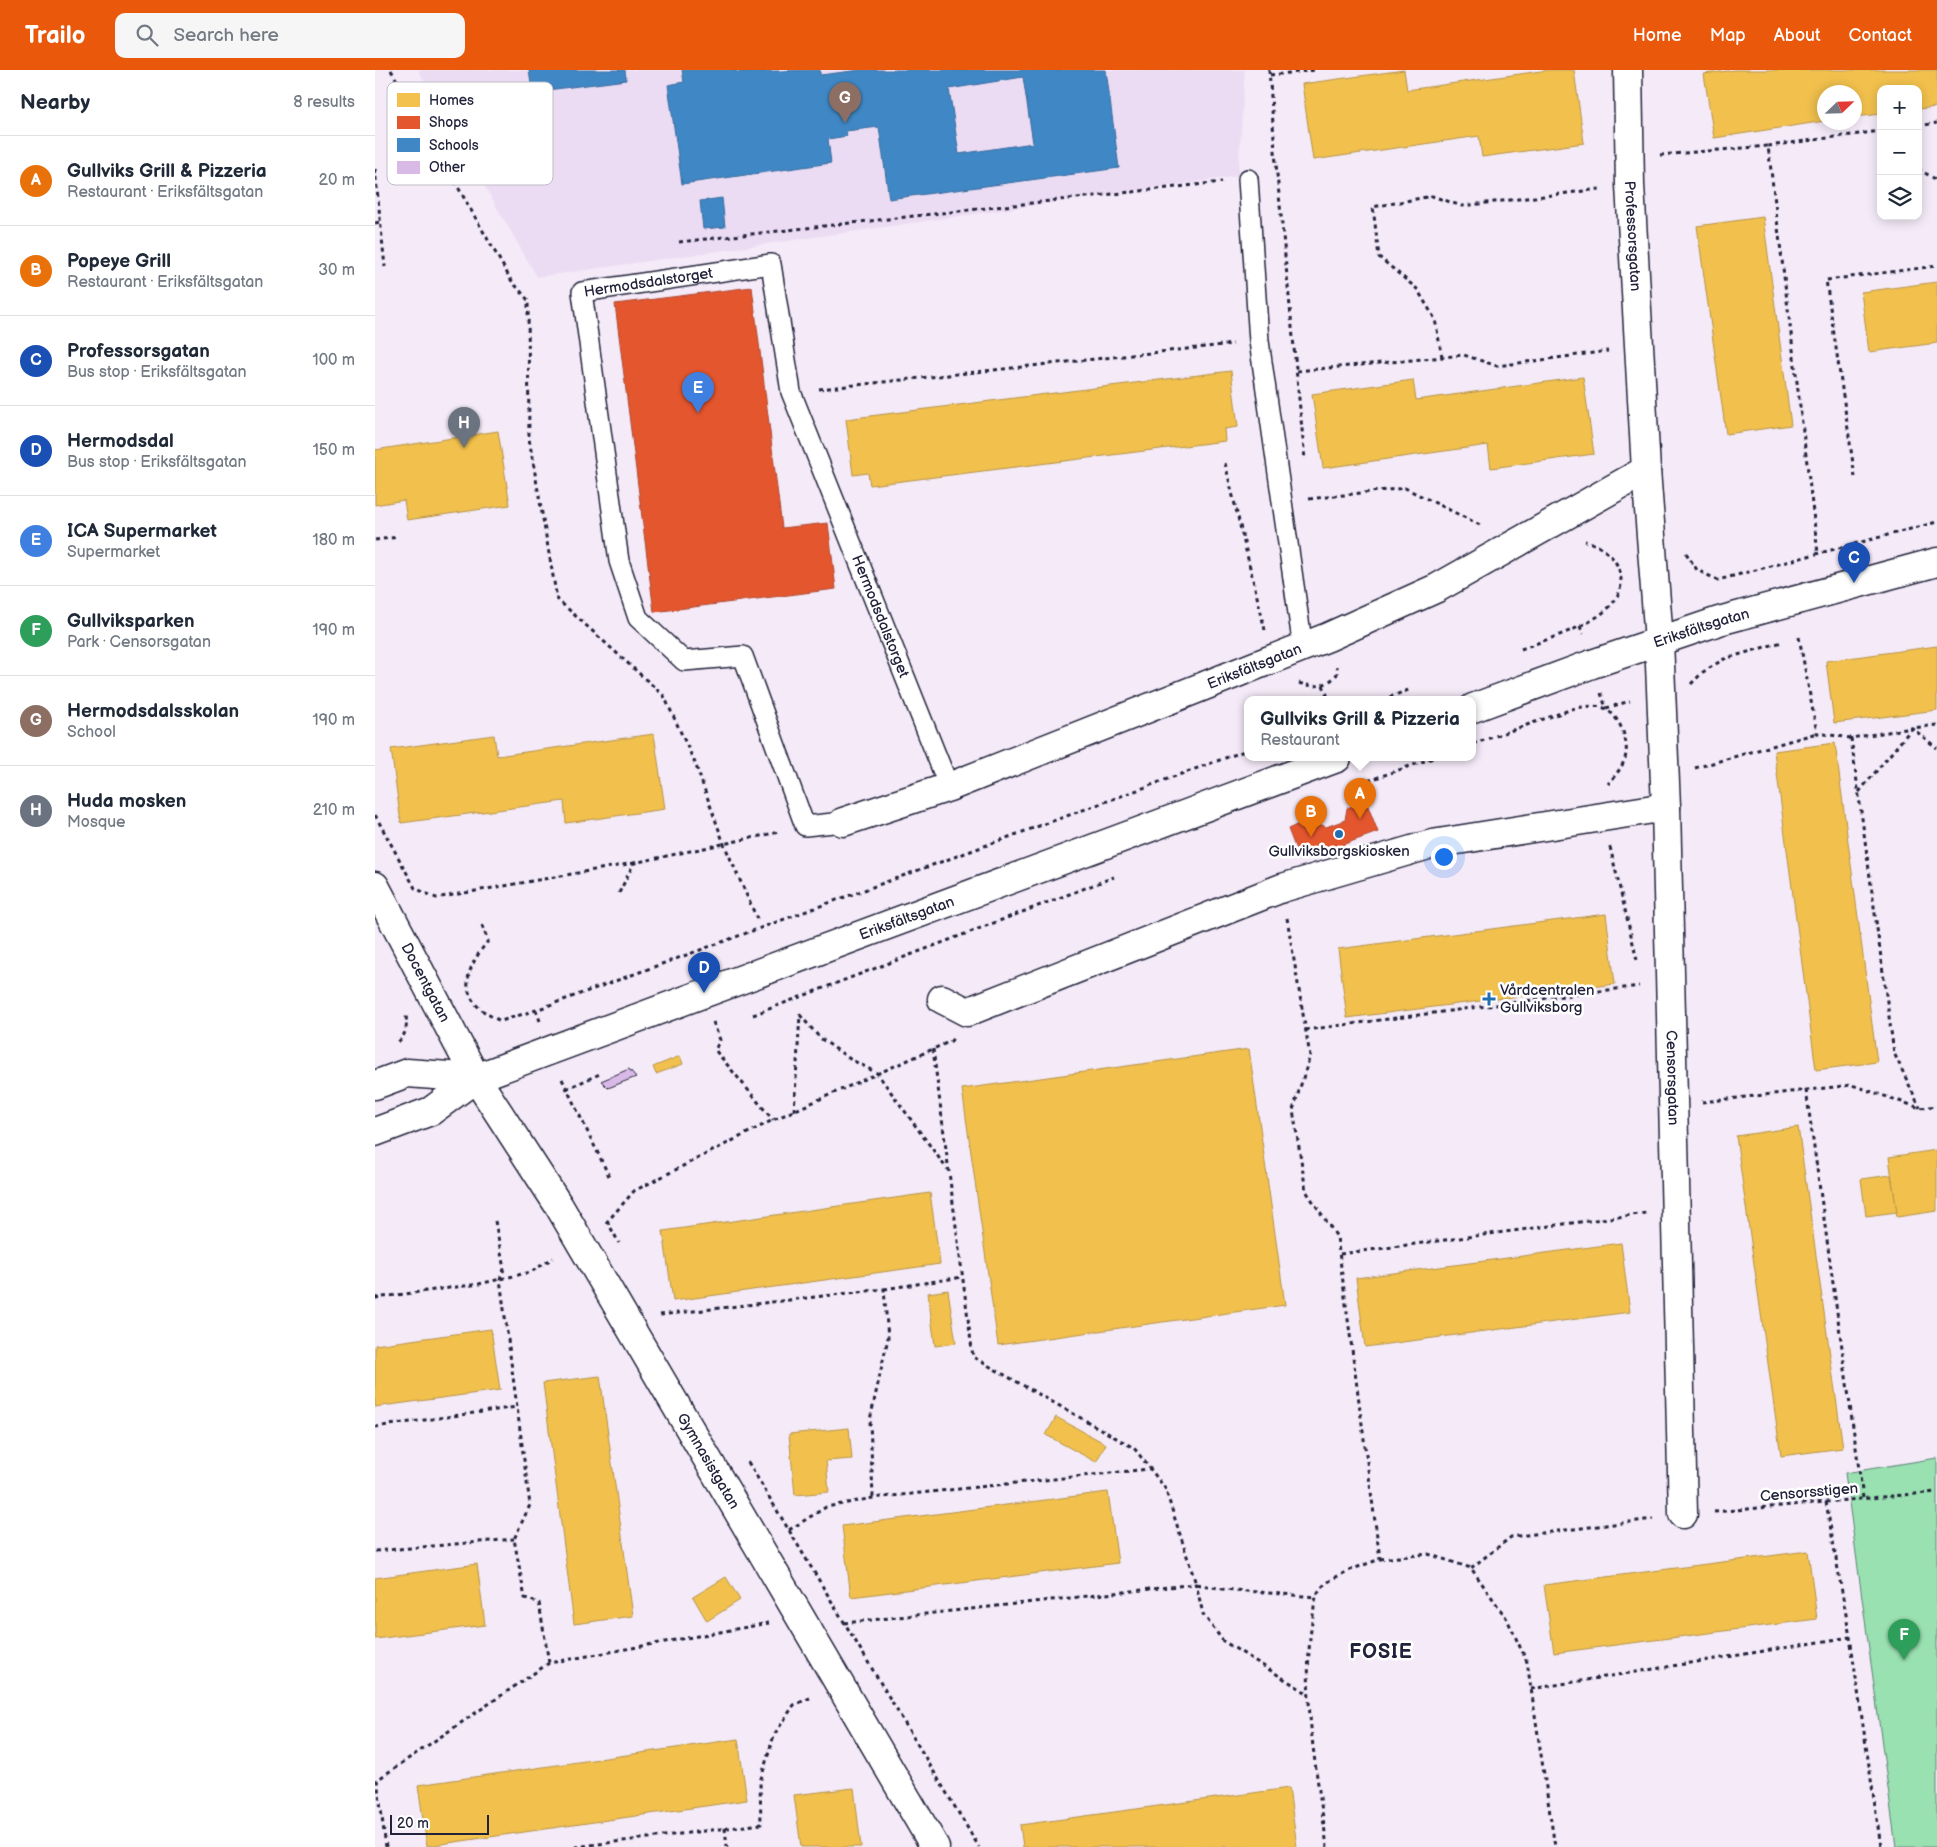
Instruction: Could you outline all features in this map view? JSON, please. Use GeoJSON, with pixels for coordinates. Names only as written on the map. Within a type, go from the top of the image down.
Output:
{"type":"FeatureCollection","features":[{"type":"Feature","properties":{"kind":"street","name":"Professorsgatan"},"geometry":{"type":"LineString","coordinates":[[1628,70],[1630,185],[1659,641]]}},
{"type":"Feature","properties":{"kind":"street","name":"Eriksfältsgatan"},"geometry":{"type":"LineString","coordinates":[[843,822],[949,787],[1303,648],[1437,588],[1647,470]]}},
{"type":"Feature","properties":{"kind":"street","name":"Eriksfältsgatan"},"geometry":{"type":"LineString","coordinates":[[1476,707],[1659,641],[1736,616],[1937,562]]}},
{"type":"Feature","properties":{"kind":"street","name":"Censorsgatan"},"geometry":{"type":"LineString","coordinates":[[1659,641],[1683,1514]]}},
{"type":"Feature","properties":{"kind":"street","name":"Eriksfältsgatan"},"geometry":{"type":"LineString","coordinates":[[375,1132],[431,1111],[476,1078],[1329,761]]}},
{"type":"Feature","properties":{"kind":"street"},"geometry":{"type":"LineString","coordinates":[[942,999],[967,1012],[1282,888],[1432,844],[1665,807]]}},
{"type":"Feature","properties":{"kind":"street","name":"Docentgatan"},"geometry":{"type":"LineString","coordinates":[[375,886],[476,1078]]}},
{"type":"Feature","properties":{"kind":"street","name":"Eriksfältsgatan"},"geometry":{"type":"LineString","coordinates":[[375,1085],[407,1073],[476,1078]]}},
{"type":"Feature","properties":{"kind":"street","name":"Gymnasistgatan"},"geometry":{"type":"LineString","coordinates":[[476,1078],[559,1206],[935,1847]]}},
{"type":"Feature","properties":{"kind":"lane"},"geometry":{"type":"LineString","coordinates":[[1248,180],[1259,341],[1303,648]]}},
{"type":"Feature","properties":{"kind":"lane","name":"Hermodsdalstorget"},"geometry":{"type":"LineString","coordinates":[[805,826],[743,656],[684,661],[639,618],[619,562],[582,292],[771,264],[791,392],[949,787]]}},
{"type":"Feature","properties":{"kind":"lane"},"geometry":{"type":"LineString","coordinates":[[805,826],[843,822]]}},
{"type":"Feature","properties":{"kind":"path"},"geometry":{"type":"LineString","coordinates":[[391,70],[398,82]]}},
{"type":"Feature","properties":{"kind":"path"},"geometry":{"type":"LineString","coordinates":[[1269,70],[1276,164],[1306,470]]}},
{"type":"Feature","properties":{"kind":"path"},"geometry":{"type":"LineString","coordinates":[[1270,75],[1317,70]]}},
{"type":"Feature","properties":{"kind":"path"},"geometry":{"type":"LineString","coordinates":[[1922,125],[1937,123]]}},
{"type":"Feature","properties":{"kind":"path"},"geometry":{"type":"LineString","coordinates":[[1660,155],[1768,146],[1877,132]]}},
{"type":"Feature","properties":{"kind":"path"},"geometry":{"type":"LineString","coordinates":[[1768,146],[1818,553]]}},
{"type":"Feature","properties":{"kind":"path"},"geometry":{"type":"LineString","coordinates":[[375,169],[385,267]]}},
{"type":"Feature","properties":{"kind":"path"},"geometry":{"type":"LineString","coordinates":[[1922,171],[1937,180]]}},
{"type":"Feature","properties":{"kind":"path"},"geometry":{"type":"LineString","coordinates":[[679,242],[1248,180]]}},
{"type":"Feature","properties":{"kind":"path"},"geometry":{"type":"LineString","coordinates":[[457,185],[511,280],[527,300],[529,440],[557,599],[664,696],[695,763],[724,844],[758,921]]}},
{"type":"Feature","properties":{"kind":"path"},"geometry":{"type":"LineString","coordinates":[[1442,357],[1435,318],[1417,289],[1379,257],[1373,207],[1432,196],[1461,206],[1630,185]]}},
{"type":"Feature","properties":{"kind":"path"},"geometry":{"type":"LineString","coordinates":[[375,223],[381,222]]}},
{"type":"Feature","properties":{"kind":"path"},"geometry":{"type":"LineString","coordinates":[[1855,477],[1826,280],[1937,266]]}},
{"type":"Feature","properties":{"kind":"path"},"geometry":{"type":"LineString","coordinates":[[791,392],[1259,341]]}},
{"type":"Feature","properties":{"kind":"path"},"geometry":{"type":"LineString","coordinates":[[1297,371],[1464,355],[1497,366],[1640,346]]}},
{"type":"Feature","properties":{"kind":"path"},"geometry":{"type":"LineString","coordinates":[[1309,499],[1405,488],[1517,543]]}},
{"type":"Feature","properties":{"kind":"path"},"geometry":{"type":"LineString","coordinates":[[1308,490],[1310,508]]}},
{"type":"Feature","properties":{"kind":"path"},"geometry":{"type":"LineString","coordinates":[[1685,547],[1686,554],[1697,570],[1718,580],[1937,522]]}},
{"type":"Feature","properties":{"kind":"path"},"geometry":{"type":"LineString","coordinates":[[1521,649],[1595,619],[1611,607],[1620,594],[1621,575],[1617,562],[1600,548],[1587,541],[1570,540],[1559,544],[1550,524]]}},
{"type":"Feature","properties":{"kind":"path"},"geometry":{"type":"LineString","coordinates":[[375,540],[398,537]]}},
{"type":"Feature","properties":{"kind":"path"},"geometry":{"type":"LineString","coordinates":[[1799,637],[1817,733]]}},
{"type":"Feature","properties":{"kind":"path"},"geometry":{"type":"LineString","coordinates":[[1323,685],[1327,696]]}},
{"type":"Feature","properties":{"kind":"path"},"geometry":{"type":"LineString","coordinates":[[1394,696],[1411,690]]}},
{"type":"Feature","properties":{"kind":"path"},"geometry":{"type":"LineString","coordinates":[[1476,743],[1575,708],[1593,706],[1606,708],[1618,721],[1625,738],[1626,754],[1623,763],[1608,784],[1597,790],[1601,816],[1638,967]]}},
{"type":"Feature","properties":{"kind":"path"},"geometry":{"type":"LineString","coordinates":[[1663,777],[1817,733],[1851,738],[1937,725]]}},
{"type":"Feature","properties":{"kind":"path"},"geometry":{"type":"LineString","coordinates":[[1912,728],[1937,748]]}},
{"type":"Feature","properties":{"kind":"path"},"geometry":{"type":"LineString","coordinates":[[1858,793],[1912,728]]}},
{"type":"Feature","properties":{"kind":"path"},"geometry":{"type":"LineString","coordinates":[[1851,738],[1894,1052],[1920,1108]]}},
{"type":"Feature","properties":{"kind":"path"},"geometry":{"type":"LineString","coordinates":[[482,925],[488,941],[474,958],[467,974],[468,988],[473,1004],[486,1014],[501,1021],[536,1010],[1244,751]]}},
{"type":"Feature","properties":{"kind":"path"},"geometry":{"type":"LineString","coordinates":[[1344,789],[1424,761]]}},
{"type":"Feature","properties":{"kind":"path"},"geometry":{"type":"LineString","coordinates":[[375,815],[415,888],[435,898],[634,863],[805,826]]}},
{"type":"Feature","properties":{"kind":"path"},"geometry":{"type":"LineString","coordinates":[[619,893],[634,863]]}},
{"type":"Feature","properties":{"kind":"path"},"geometry":{"type":"LineString","coordinates":[[753,1015],[1123,873]]}},
{"type":"Feature","properties":{"kind":"path"},"geometry":{"type":"LineString","coordinates":[[1282,888],[1310,1056],[1293,1110],[1294,1119],[1306,1191],[1337,1237],[1381,1559]]}},
{"type":"Feature","properties":{"kind":"path"},"geometry":{"type":"LineString","coordinates":[[1305,1030],[1643,986]]}},
{"type":"Feature","properties":{"kind":"path"},"geometry":{"type":"LineString","coordinates":[[536,1010],[549,1051],[609,1176]]}},
{"type":"Feature","properties":{"kind":"path"},"geometry":{"type":"LineString","coordinates":[[393,1048],[403,1038],[405,1032],[407,1025],[405,1011]]}},
{"type":"Feature","properties":{"kind":"path"},"geometry":{"type":"LineString","coordinates":[[375,1298],[500,1279],[531,1272],[607,1222],[634,1191],[773,1120],[951,1041],[967,1012]]}},
{"type":"Feature","properties":{"kind":"path"},"geometry":{"type":"LineString","coordinates":[[794,1111],[800,1016],[820,1038],[850,1059],[877,1073],[949,1171]]}},
{"type":"Feature","properties":{"kind":"path"},"geometry":{"type":"LineString","coordinates":[[713,1021],[720,1040],[715,1050],[773,1120]]}},
{"type":"Feature","properties":{"kind":"path"},"geometry":{"type":"LineString","coordinates":[[933,1049],[973,1357],[1133,1448],[1165,1488],[1203,1614],[1223,1641],[1307,1694]]}},
{"type":"Feature","properties":{"kind":"path"},"geometry":{"type":"LineString","coordinates":[[566,1089],[602,1073]]}},
{"type":"Feature","properties":{"kind":"path"},"geometry":{"type":"LineString","coordinates":[[1672,1106],[1852,1085],[1920,1108],[1937,1106]]}},
{"type":"Feature","properties":{"kind":"path"},"geometry":{"type":"LineString","coordinates":[[1806,1090],[1863,1498]]}},
{"type":"Feature","properties":{"kind":"path"},"geometry":{"type":"LineString","coordinates":[[1340,1254],[1652,1213]]}},
{"type":"Feature","properties":{"kind":"path"},"geometry":{"type":"LineString","coordinates":[[495,1221],[504,1269],[500,1279],[530,1505],[514,1539],[525,1598],[539,1603],[549,1662]]}},
{"type":"Feature","properties":{"kind":"path"},"geometry":{"type":"LineString","coordinates":[[607,1222],[622,1247]]}},
{"type":"Feature","properties":{"kind":"path"},"geometry":{"type":"LineString","coordinates":[[660,1315],[963,1277]]}},
{"type":"Feature","properties":{"kind":"path"},"geometry":{"type":"LineString","coordinates":[[873,1498],[870,1420],[888,1338],[884,1288]]}},
{"type":"Feature","properties":{"kind":"path"},"geometry":{"type":"LineString","coordinates":[[656,1307],[665,1324]]}},
{"type":"Feature","properties":{"kind":"path"},"geometry":{"type":"LineString","coordinates":[[375,1427],[517,1407]]}},
{"type":"Feature","properties":{"kind":"path"},"geometry":{"type":"LineString","coordinates":[[747,1461],[979,1847]]}},
{"type":"Feature","properties":{"kind":"path"},"geometry":{"type":"LineString","coordinates":[[789,1530],[826,1508],[873,1498],[1150,1469]]}},
{"type":"Feature","properties":{"kind":"path","name":"Censorsstigen"},"geometry":{"type":"LineString","coordinates":[[1471,1568],[1511,1537],[1683,1514],[1937,1492]]}},
{"type":"Feature","properties":{"kind":"path"},"geometry":{"type":"LineString","coordinates":[[1826,1502],[1850,1637],[1881,1847]]}},
{"type":"Feature","properties":{"kind":"path"},"geometry":{"type":"LineString","coordinates":[[375,1551],[514,1539]]}},
{"type":"Feature","properties":{"kind":"path"},"geometry":{"type":"LineString","coordinates":[[1327,1847],[1307,1694],[1307,1648],[1316,1597],[1322,1587],[1352,1570],[1381,1559],[1427,1554],[1471,1568],[1507,1619],[1527,1662],[1555,1847]]}},
{"type":"Feature","properties":{"kind":"path"},"geometry":{"type":"LineString","coordinates":[[844,1623],[1195,1584],[1223,1589],[1316,1597]]}},
{"type":"Feature","properties":{"kind":"path"},"geometry":{"type":"LineString","coordinates":[[386,1847],[377,1780],[549,1662],[800,1617]]}},
{"type":"Feature","properties":{"kind":"path"},"geometry":{"type":"LineString","coordinates":[[1531,1689],[1850,1637]]}},
{"type":"Feature","properties":{"kind":"path"},"geometry":{"type":"LineString","coordinates":[[575,1847],[761,1824],[760,1782],[774,1735],[794,1705],[840,1685]]}},
{"type":"Feature","properties":{"kind":"path"},"geometry":{"type":"LineString","coordinates":[[725,1828],[727,1847]]}},
{"type":"Feature","properties":{"kind":"shaded area"},"geometry":{"type":"Polygon","coordinates":[[[418,70],[1245,70],[1238,176],[537,277],[484,185],[553,185],[553,82],[425,82],[418,70]]]}},
{"type":"Feature","properties":{"kind":"green space"},"geometry":{"type":"Polygon","coordinates":[[[1937,1458],[1937,1847],[1896,1847],[1845,1473],[1937,1458]]]}},
{"type":"Feature","properties":{"kind":"building: Homes"},"geometry":{"type":"Polygon","coordinates":[[[1404,70],[1407,90],[1548,70],[1574,70],[1584,143],[1482,157],[1479,136],[1313,160],[1302,84],[1404,70]]]}},
{"type":"Feature","properties":{"kind":"building: Homes"},"geometry":{"type":"Polygon","coordinates":[[[1735,70],[1937,70],[1937,107],[1922,109],[1922,85],[1877,85],[1877,114],[1862,116],[1862,85],[1817,85],[1817,122],[1714,138],[1704,74],[1735,70]]]}},
{"type":"Feature","properties":{"kind":"building: Homes"},"geometry":{"type":"Polygon","coordinates":[[[1763,217],[1791,425],[1726,434],[1697,226],[1763,217]]]}},
{"type":"Feature","properties":{"kind":"building: Homes"},"geometry":{"type":"Polygon","coordinates":[[[1937,282],[1937,343],[1869,352],[1861,292],[1937,282]]]}},
{"type":"Feature","properties":{"kind":"building: Homes"},"geometry":{"type":"Polygon","coordinates":[[[1231,371],[1238,427],[1224,429],[1225,441],[870,485],[868,473],[853,475],[846,419],[1231,371]]]}},
{"type":"Feature","properties":{"kind":"building: Homes"},"geometry":{"type":"Polygon","coordinates":[[[1583,377],[1594,454],[1491,468],[1488,445],[1323,468],[1312,394],[1413,380],[1416,400],[1583,377]]]}},
{"type":"Feature","properties":{"kind":"building: Homes"},"geometry":{"type":"Polygon","coordinates":[[[498,431],[510,505],[407,520],[404,500],[375,505],[375,450],[498,431]]]}},
{"type":"Feature","properties":{"kind":"building: Homes"},"geometry":{"type":"Polygon","coordinates":[[[1937,646],[1937,710],[1834,723],[1826,661],[1937,646]]]}},
{"type":"Feature","properties":{"kind":"building: Homes"},"geometry":{"type":"Polygon","coordinates":[[[654,734],[665,809],[566,823],[564,801],[401,823],[391,749],[494,735],[497,756],[654,734]]]}},
{"type":"Feature","properties":{"kind":"building: Homes"},"geometry":{"type":"Polygon","coordinates":[[[1835,743],[1877,1062],[1816,1070],[1774,751],[1835,743]]]}},
{"type":"Feature","properties":{"kind":"building: Homes"},"geometry":{"type":"Polygon","coordinates":[[[1606,914],[1615,984],[1347,1018],[1338,949],[1606,914]]]}},
{"type":"Feature","properties":{"kind":"building: Homes"},"geometry":{"type":"Polygon","coordinates":[[[1249,1049],[1285,1305],[998,1345],[962,1089],[1249,1049]]]}},
{"type":"Feature","properties":{"kind":"building: Homes"},"geometry":{"type":"Polygon","coordinates":[[[680,1056],[683,1064],[656,1074],[653,1067],[680,1056]]]}},
{"type":"Feature","properties":{"kind":"building: Homes"},"geometry":{"type":"Polygon","coordinates":[[[1798,1127],[1843,1448],[1781,1456],[1736,1136],[1798,1127]]]}},
{"type":"Feature","properties":{"kind":"building: Homes"},"geometry":{"type":"Polygon","coordinates":[[[1937,1150],[1937,1211],[1897,1217],[1889,1157],[1937,1150]]]}},
{"type":"Feature","properties":{"kind":"building: Homes"},"geometry":{"type":"Polygon","coordinates":[[[1891,1175],[1897,1212],[1866,1216],[1861,1179],[1891,1175]]]}},
{"type":"Feature","properties":{"kind":"building: Homes"},"geometry":{"type":"Polygon","coordinates":[[[930,1193],[940,1264],[673,1301],[663,1231],[930,1193]]]}},
{"type":"Feature","properties":{"kind":"building: Homes"},"geometry":{"type":"Polygon","coordinates":[[[1621,1243],[1630,1312],[1365,1347],[1356,1278],[1621,1243]]]}},
{"type":"Feature","properties":{"kind":"building: Homes"},"geometry":{"type":"Polygon","coordinates":[[[948,1290],[956,1343],[935,1346],[928,1293],[948,1290]]]}},
{"type":"Feature","properties":{"kind":"building: Homes"},"geometry":{"type":"Polygon","coordinates":[[[491,1329],[500,1390],[375,1407],[375,1345],[491,1329]]]}},
{"type":"Feature","properties":{"kind":"building: Homes"},"geometry":{"type":"Polygon","coordinates":[[[600,1376],[633,1616],[574,1624],[543,1383],[600,1376]]]}},
{"type":"Feature","properties":{"kind":"building: Homes"},"geometry":{"type":"Polygon","coordinates":[[[1056,1417],[1106,1444],[1096,1462],[1046,1435],[1056,1417]]]}},
{"type":"Feature","properties":{"kind":"building: Homes"},"geometry":{"type":"Polygon","coordinates":[[[849,1428],[852,1459],[826,1461],[829,1492],[795,1495],[789,1434],[849,1428]]]}},
{"type":"Feature","properties":{"kind":"building: Homes"},"geometry":{"type":"Polygon","coordinates":[[[1108,1492],[1118,1563],[851,1597],[842,1526],[1108,1492]]]}},
{"type":"Feature","properties":{"kind":"building: Homes"},"geometry":{"type":"Polygon","coordinates":[[[1808,1551],[1817,1619],[1554,1653],[1544,1585],[1808,1551]]]}},
{"type":"Feature","properties":{"kind":"building: Homes"},"geometry":{"type":"Polygon","coordinates":[[[477,1564],[485,1625],[375,1639],[375,1578],[477,1564]]]}},
{"type":"Feature","properties":{"kind":"building: Homes"},"geometry":{"type":"Polygon","coordinates":[[[726,1577],[740,1600],[707,1621],[693,1597],[726,1577]]]}},
{"type":"Feature","properties":{"kind":"building: Homes"},"geometry":{"type":"Polygon","coordinates":[[[738,1739],[747,1800],[427,1846],[418,1785],[738,1739]]]}},
{"type":"Feature","properties":{"kind":"building: Homes"},"geometry":{"type":"Polygon","coordinates":[[[854,1788],[861,1847],[801,1847],[794,1795],[854,1788]]]}},
{"type":"Feature","properties":{"kind":"building: Homes"},"geometry":{"type":"Polygon","coordinates":[[[1289,1788],[1297,1847],[1023,1847],[1020,1825],[1289,1788]]]}},
{"type":"Feature","properties":{"kind":"building: Shops"},"geometry":{"type":"Polygon","coordinates":[[[752,287],[782,528],[828,523],[836,589],[654,612],[615,304],[752,287]]]}},
{"type":"Feature","properties":{"kind":"building: Shops"},"geometry":{"type":"Polygon","coordinates":[[[1366,801],[1378,832],[1300,860],[1288,829],[1309,819],[1326,827],[1345,820],[1347,808],[1366,801]]]}},
{"type":"Feature","properties":{"kind":"building: Schools"},"geometry":{"type":"Polygon","coordinates":[[[529,70],[625,70],[626,80],[553,89],[553,82],[531,82],[529,70]]]}},
{"type":"Feature","properties":{"kind":"building: Schools"},"geometry":{"type":"Polygon","coordinates":[[[682,70],[736,70],[736,72],[820,70],[820,75],[861,70],[1106,70],[1119,168],[889,199],[879,127],[846,131],[847,136],[828,139],[831,163],[682,184],[668,85],[684,82],[682,70]],[[1023,77],[949,89],[959,154],[1033,143],[1023,77]]]}},
{"type":"Feature","properties":{"kind":"building: Schools"},"geometry":{"type":"Polygon","coordinates":[[[722,198],[725,227],[703,229],[700,201],[722,198]]]}},
{"type":"Feature","properties":{"kind":"building: Other"},"geometry":{"type":"Polygon","coordinates":[[[629,1069],[636,1077],[608,1088],[601,1081],[629,1069]]]}},
{"type":"Feature","properties":{"kind":"place","name":"Hermodsdalsskolan"},"geometry":{"type":"Point","coordinates":[845,123]}},
{"type":"Feature","properties":{"kind":"place","name":"ICA Supermarket"},"geometry":{"type":"Point","coordinates":[698,413]}},
{"type":"Feature","properties":{"kind":"place","name":"Huda mosken"},"geometry":{"type":"Point","coordinates":[464,448]}},
{"type":"Feature","properties":{"kind":"place","name":"Professorsgatan"},"geometry":{"type":"Point","coordinates":[1854,583]}},
{"type":"Feature","properties":{"kind":"place","name":"Gullviks Grill & Pizzeria"},"geometry":{"type":"Point","coordinates":[1360,819]}},
{"type":"Feature","properties":{"kind":"place","name":"Gullviksborgskiosken"},"geometry":{"type":"Point","coordinates":[1339,834]}},
{"type":"Feature","properties":{"kind":"place","name":"Popeye Grill"},"geometry":{"type":"Point","coordinates":[1311,837]}},
{"type":"Feature","properties":{"kind":"place","name":"Hermodsdal"},"geometry":{"type":"Point","coordinates":[704,993]}},
{"type":"Feature","properties":{"kind":"place","name":"Vårdcentralen Gullviksborg"},"geometry":{"type":"Point","coordinates":[1489,999]}},
{"type":"Feature","properties":{"kind":"place","name":"Gullviksparken"},"geometry":{"type":"Point","coordinates":[1904,1660]}},
{"type":"Feature","properties":{"kind":"district","name":"FOSIE"},"geometry":{"type":"Point","coordinates":[1381,1651]}}]}
